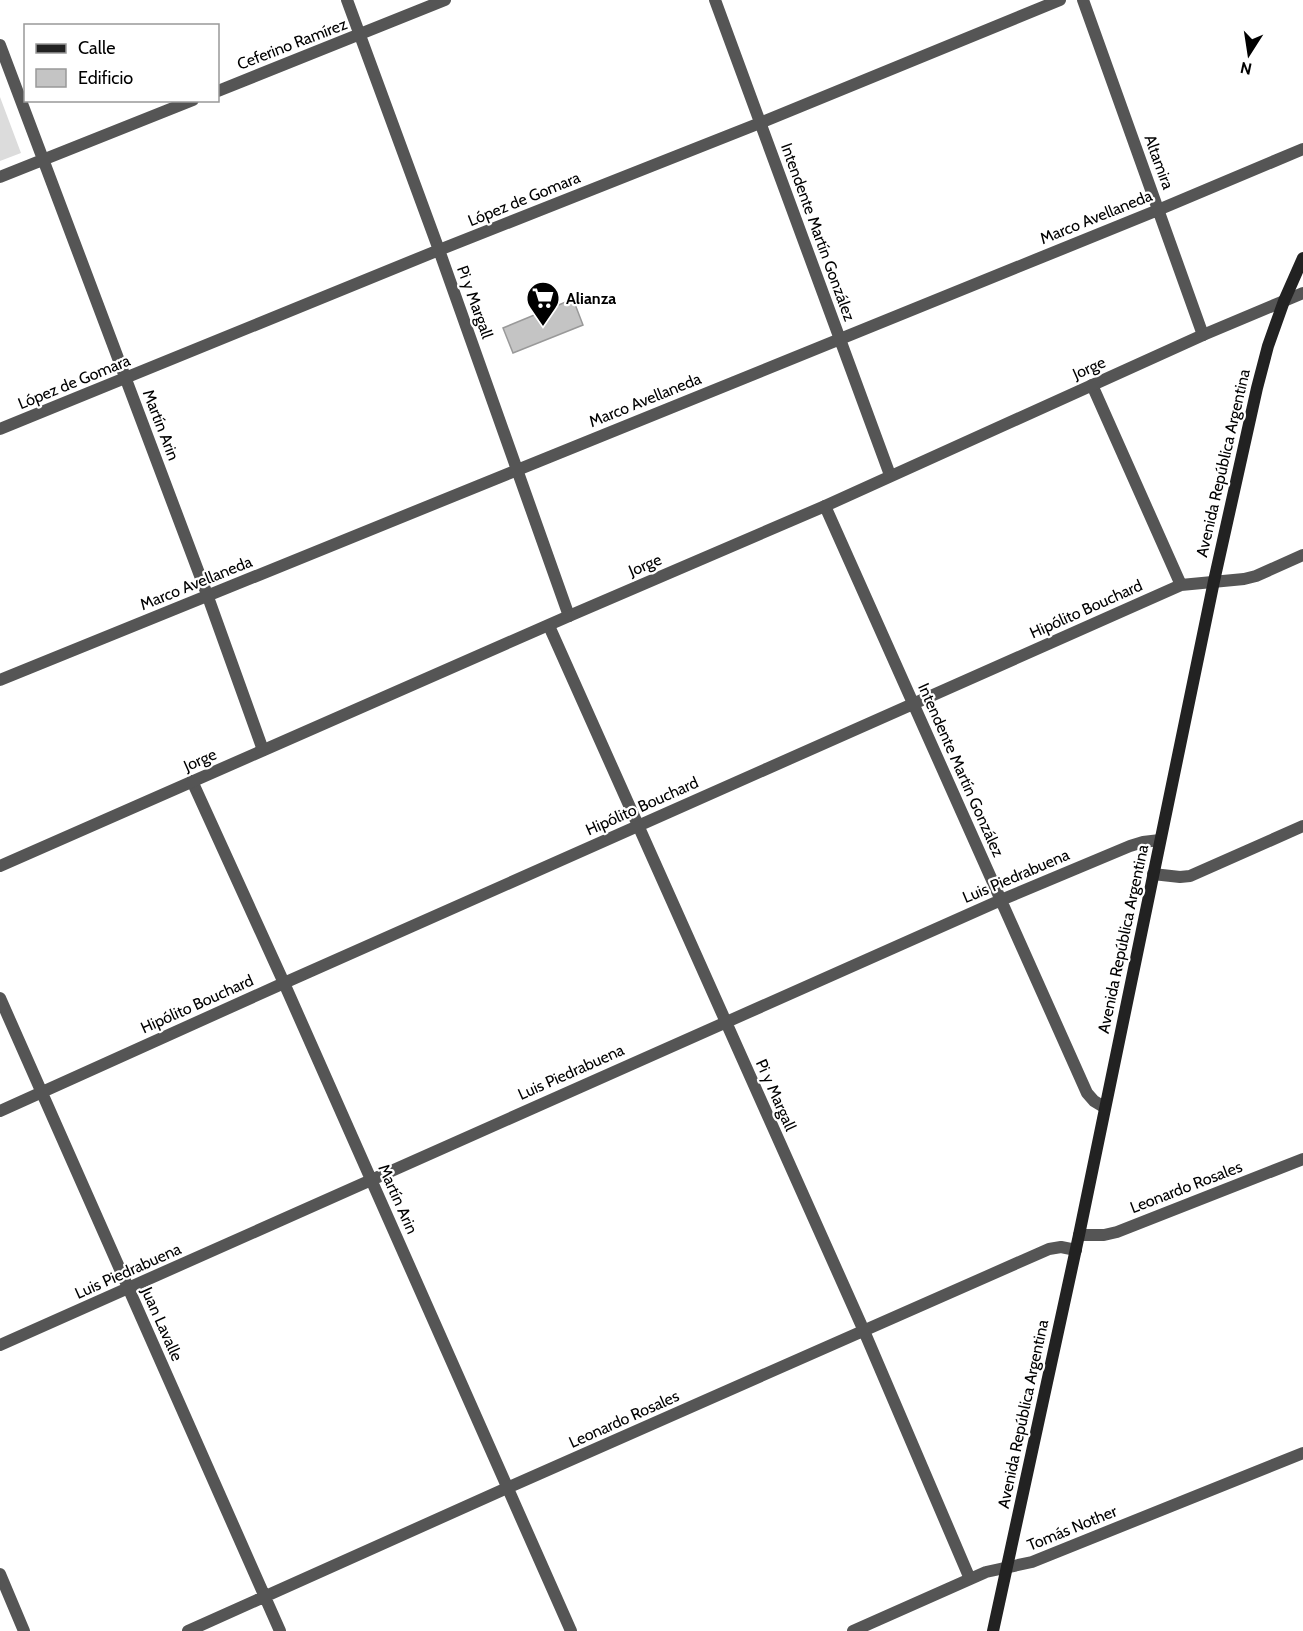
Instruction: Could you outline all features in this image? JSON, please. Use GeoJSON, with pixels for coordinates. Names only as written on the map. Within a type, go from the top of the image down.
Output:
{"type":"FeatureCollection","features":[{"type":"Feature","properties":{"kind":"main road","name":"Avenida República Argentina"},"geometry":{"type":"LineString","coordinates":[[993,1631],[1076,1250],[1214,581],[1261,371],[1284,301],[1303,258]]}},
{"type":"Feature","properties":{"kind":"street","name":"Pi y Margall"},"geometry":{"type":"LineString","coordinates":[[347,0],[518,469],[569,616]]}},
{"type":"Feature","properties":{"kind":"street","name":"Ceferino Ramírez"},"geometry":{"type":"LineString","coordinates":[[219,91],[445,0]]}},
{"type":"Feature","properties":{"kind":"street","name":"Intendente Martín González"},"geometry":{"type":"LineString","coordinates":[[715,0],[890,475]]}},
{"type":"Feature","properties":{"kind":"street","name":"López de Gomara"},"geometry":{"type":"LineString","coordinates":[[0,429],[1060,0]]}},
{"type":"Feature","properties":{"kind":"street","name":"Altamira"},"geometry":{"type":"LineString","coordinates":[[1083,0],[1203,335]]}},
{"type":"Feature","properties":{"kind":"street","name":"Martín Arin"},"geometry":{"type":"LineString","coordinates":[[0,45],[208,597],[263,750]]}},
{"type":"Feature","properties":{"kind":"street"},"geometry":{"type":"LineString","coordinates":[[0,177],[188,102]]}},
{"type":"Feature","properties":{"kind":"street","name":"Marco Avellaneda"},"geometry":{"type":"LineString","coordinates":[[0,680],[1303,149]]}},
{"type":"Feature","properties":{"kind":"street","name":"Jorge"},"geometry":{"type":"LineString","coordinates":[[0,866],[825,506],[1203,335],[1303,293]]}},
{"type":"Feature","properties":{"kind":"street"},"geometry":{"type":"LineString","coordinates":[[1092,385],[1181,585]]}},
{"type":"Feature","properties":{"kind":"street","name":"Intendente Martín González"},"geometry":{"type":"LineString","coordinates":[[825,506],[1087,1093],[1104,1107]]}},
{"type":"Feature","properties":{"kind":"street","name":"Hipólito Bouchard"},"geometry":{"type":"LineString","coordinates":[[0,1111],[1181,585],[1244,579],[1303,555]]}},
{"type":"Feature","properties":{"kind":"street","name":"Pi y Margall"},"geometry":{"type":"LineString","coordinates":[[549,626],[864,1331],[970,1579]]}},
{"type":"Feature","properties":{"kind":"street","name":"Martín Arin"},"geometry":{"type":"LineString","coordinates":[[192,781],[372,1179],[571,1631]]}},
{"type":"Feature","properties":{"kind":"street"},"geometry":{"type":"LineString","coordinates":[[1153,874],[1190,876],[1303,826]]}},
{"type":"Feature","properties":{"kind":"street","name":"Luis Piedrabuena"},"geometry":{"type":"LineString","coordinates":[[0,1346],[1000,900],[1130,846],[1160,840]]}},
{"type":"Feature","properties":{"kind":"street","name":"Juan Lavalle"},"geometry":{"type":"LineString","coordinates":[[0,998],[280,1631]]}},
{"type":"Feature","properties":{"kind":"street","name":"Leonardo Rosales"},"geometry":{"type":"LineString","coordinates":[[1079,1235],[1104,1235],[1117,1232],[1303,1159]]}},
{"type":"Feature","properties":{"kind":"street","name":"Leonardo Rosales"},"geometry":{"type":"LineString","coordinates":[[188,1631],[1049,1249],[1061,1247],[1076,1250]]}},
{"type":"Feature","properties":{"kind":"street","name":"Tomás Nother"},"geometry":{"type":"LineString","coordinates":[[853,1631],[970,1579],[994,1570],[1032,1562],[1303,1453]]}},
{"type":"Feature","properties":{"kind":"street"},"geometry":{"type":"LineString","coordinates":[[0,1574],[24,1631]]}},
{"type":"Feature","properties":{"kind":"shaded area"},"geometry":{"type":"Polygon","coordinates":[[[0,97],[21,153],[0,161],[0,97]]]}},
{"type":"Feature","properties":{"kind":"building","name":"Alianza"},"geometry":{"type":"Polygon","coordinates":[[[573,299],[583,325],[513,353],[503,328],[573,299]]]}},
{"type":"Feature","properties":{"kind":"place","name":"Alianza"},"geometry":{"type":"Point","coordinates":[543,327]}}]}
